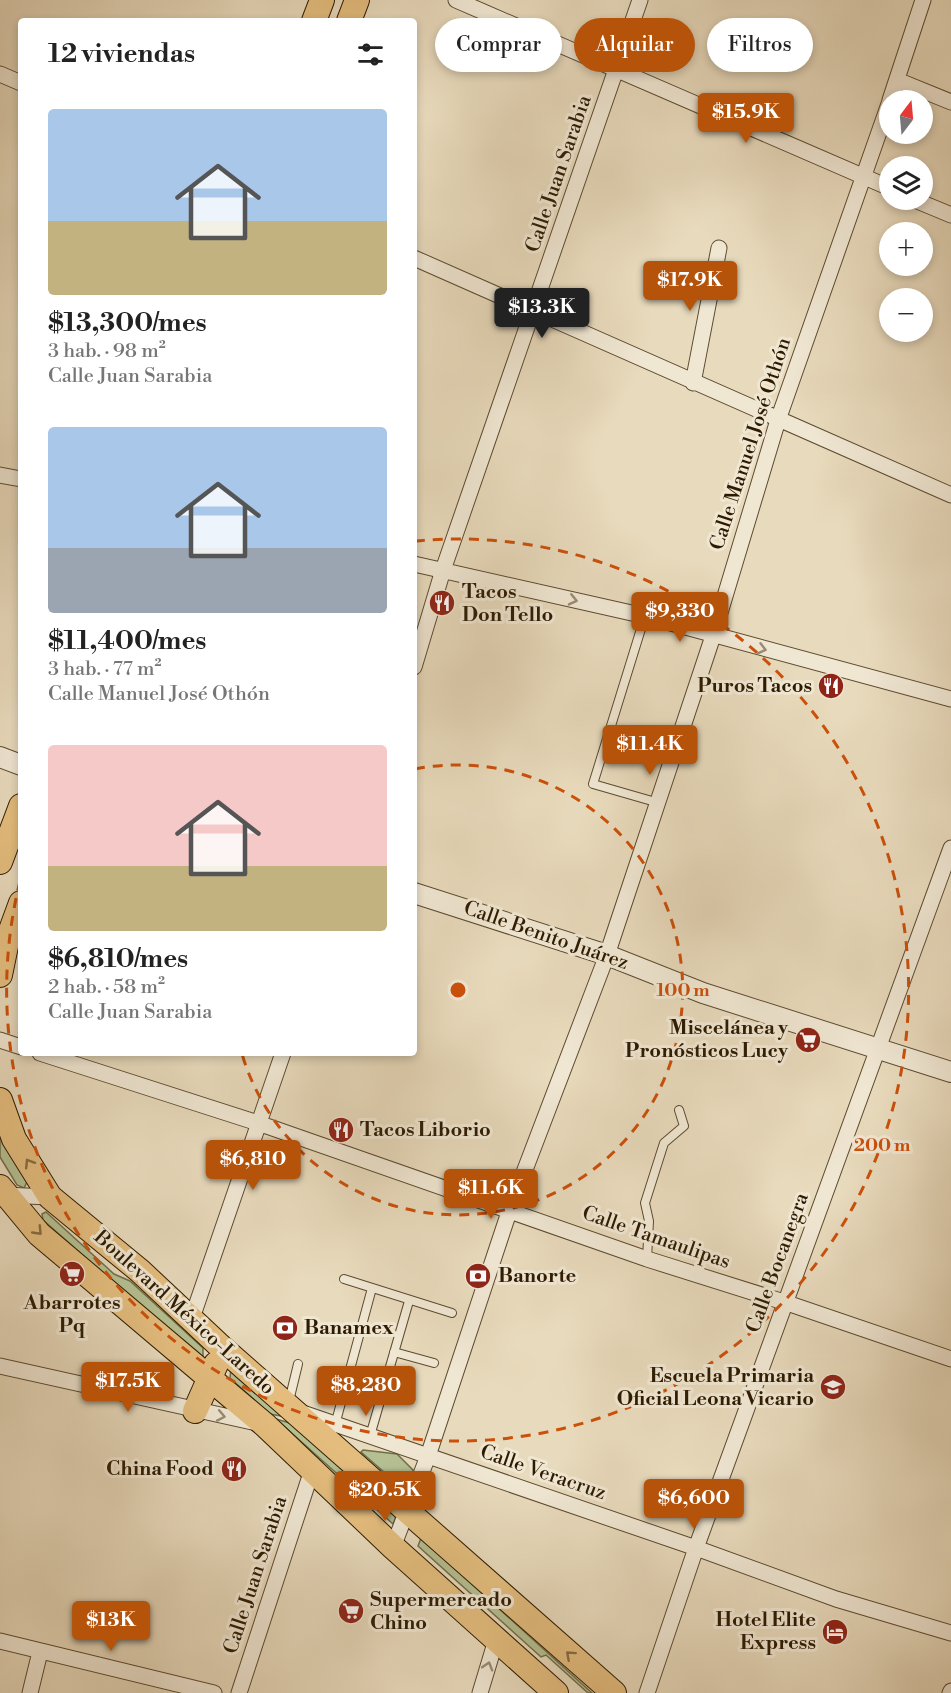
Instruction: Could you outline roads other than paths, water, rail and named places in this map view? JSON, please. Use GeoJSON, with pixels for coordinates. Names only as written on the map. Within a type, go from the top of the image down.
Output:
{"type":"FeatureCollection","features":[{"type":"Feature","properties":{"kind":"main road"},"geometry":{"type":"LineString","coordinates":[[315,18],[321,0]]}},
{"type":"Feature","properties":{"kind":"main road"},"geometry":{"type":"LineString","coordinates":[[350,18],[357,0]]}},
{"type":"Feature","properties":{"kind":"main road"},"geometry":{"type":"LineString","coordinates":[[0,862],[18,814]]}},
{"type":"Feature","properties":{"kind":"main road"},"geometry":{"type":"LineString","coordinates":[[0,975],[7,941],[18,911]]}},
{"type":"Feature","properties":{"kind":"main road","name":"Boulevard México-Laredo"},"geometry":{"type":"LineString","coordinates":[[0,1100],[14,1139],[50,1197],[192,1318],[221,1347],[407,1508],[614,1693]]}},
{"type":"Feature","properties":{"kind":"main road","name":"Boulevard México-Laredo"},"geometry":{"type":"LineString","coordinates":[[2,1192],[39,1234],[265,1425],[393,1547],[556,1693]]}},
{"type":"Feature","properties":{"kind":"main road"},"geometry":{"type":"LineString","coordinates":[[195,1411],[212,1380],[221,1347]]}},
{"type":"Feature","properties":{"kind":"street"},"geometry":{"type":"LineString","coordinates":[[456,0],[574,52]]}},
{"type":"Feature","properties":{"kind":"street","name":"Calle Juan Sarabia"},"geometry":{"type":"LineString","coordinates":[[634,18],[640,0]]}},
{"type":"Feature","properties":{"kind":"street","name":"Calle Manuel José Othón"},"geometry":{"type":"LineString","coordinates":[[894,90],[923,0]]}},
{"type":"Feature","properties":{"kind":"street","name":"Calle Juan Sarabia"},"geometry":{"type":"LineString","coordinates":[[417,657],[443,570],[616,72]]}},
{"type":"Feature","properties":{"kind":"street"},"geometry":{"type":"LineString","coordinates":[[618,72],[879,183]]}},
{"type":"Feature","properties":{"kind":"street"},"geometry":{"type":"LineString","coordinates":[[0,74],[18,82]]}},
{"type":"Feature","properties":{"kind":"street"},"geometry":{"type":"LineString","coordinates":[[897,80],[951,102]]}},
{"type":"Feature","properties":{"kind":"street","name":"Calle Manuel José Othón"},"geometry":{"type":"LineString","coordinates":[[393,1547],[429,1456],[510,1209],[607,955],[713,636],[778,420],[879,132]]}},
{"type":"Feature","properties":{"kind":"street"},"geometry":{"type":"LineString","coordinates":[[933,208],[951,216]]}},
{"type":"Feature","properties":{"kind":"street"},"geometry":{"type":"LineString","coordinates":[[693,383],[719,248]]}},
{"type":"Feature","properties":{"kind":"street"},"geometry":{"type":"LineString","coordinates":[[417,259],[951,495]]}},
{"type":"Feature","properties":{"kind":"street"},"geometry":{"type":"LineString","coordinates":[[0,474],[18,479]]}},
{"type":"Feature","properties":{"kind":"street"},"geometry":{"type":"LineString","coordinates":[[417,565],[645,616],[951,699]]}},
{"type":"Feature","properties":{"kind":"street"},"geometry":{"type":"LineString","coordinates":[[0,757],[18,764]]}},
{"type":"Feature","properties":{"kind":"street","name":"Calle Bocanegra"},"geometry":{"type":"LineString","coordinates":[[647,1693],[696,1548],[951,848]]}},
{"type":"Feature","properties":{"kind":"street","name":"Calle Benito Juárez"},"geometry":{"type":"LineString","coordinates":[[417,894],[607,955],[703,993],[879,1047],[951,1072]]}},
{"type":"Feature","properties":{"kind":"street"},"geometry":{"type":"LineString","coordinates":[[0,1040],[18,1046]]}},
{"type":"Feature","properties":{"kind":"street","name":"Calle Tamaulipas"},"geometry":{"type":"LineString","coordinates":[[49,1056],[258,1123],[510,1209],[647,1259],[787,1303],[951,1359]]}},
{"type":"Feature","properties":{"kind":"street"},"geometry":{"type":"LineString","coordinates":[[192,1318],[282,1056]]}},
{"type":"Feature","properties":{"kind":"street"},"geometry":{"type":"LineString","coordinates":[[2,1192],[50,1197]]}},
{"type":"Feature","properties":{"kind":"street"},"geometry":{"type":"LineString","coordinates":[[0,1366],[265,1425]]}},
{"type":"Feature","properties":{"kind":"street","name":"Calle Veracruz"},"geometry":{"type":"LineString","coordinates":[[290,1407],[335,1425],[696,1548],[837,1599],[951,1633]]}},
{"type":"Feature","properties":{"kind":"street","name":"Calle Juan Sarabia"},"geometry":{"type":"LineString","coordinates":[[239,1693],[312,1470]]}},
{"type":"Feature","properties":{"kind":"street"},"geometry":{"type":"LineString","coordinates":[[480,1693],[496,1640]]}},
{"type":"Feature","properties":{"kind":"street"},"geometry":{"type":"LineString","coordinates":[[0,1641],[214,1693]]}},
{"type":"Feature","properties":{"kind":"street"},"geometry":{"type":"LineString","coordinates":[[30,1693],[40,1652]]}},
{"type":"Feature","properties":{"kind":"lane"},"geometry":{"type":"LineString","coordinates":[[645,616],[593,784],[659,803]]}},
{"type":"Feature","properties":{"kind":"lane"},"geometry":{"type":"LineString","coordinates":[[647,1259],[649,1221],[645,1203],[664,1143],[684,1126],[679,1110]]}},
{"type":"Feature","properties":{"kind":"lane"},"geometry":{"type":"LineString","coordinates":[[344,1279],[452,1313]]}},
{"type":"Feature","properties":{"kind":"lane"},"geometry":{"type":"LineString","coordinates":[[335,1425],[372,1288]]}},
{"type":"Feature","properties":{"kind":"lane"},"geometry":{"type":"LineString","coordinates":[[369,1436],[409,1301]]}},
{"type":"Feature","properties":{"kind":"lane"},"geometry":{"type":"LineString","coordinates":[[393,1352],[434,1363]]}},
{"type":"Feature","properties":{"kind":"lane"},"geometry":{"type":"LineString","coordinates":[[290,1407],[298,1364]]}},
{"type":"Feature","properties":{"kind":"place","name":"Tacos Don Tello"},"geometry":{"type":"Point","coordinates":[442,603]}},
{"type":"Feature","properties":{"kind":"place","name":"Puros Tacos"},"geometry":{"type":"Point","coordinates":[831,686]}},
{"type":"Feature","properties":{"kind":"place","name":"Miscelánea y Pronósticos Lucy"},"geometry":{"type":"Point","coordinates":[808,1040]}},
{"type":"Feature","properties":{"kind":"place","name":"Tacos Liborio"},"geometry":{"type":"Point","coordinates":[341,1130]}},
{"type":"Feature","properties":{"kind":"place","name":"Abarrotes Pq"},"geometry":{"type":"Point","coordinates":[72,1274]}},
{"type":"Feature","properties":{"kind":"place","name":"Banorte"},"geometry":{"type":"Point","coordinates":[478,1276]}},
{"type":"Feature","properties":{"kind":"place","name":"Banamex"},"geometry":{"type":"Point","coordinates":[285,1328]}},
{"type":"Feature","properties":{"kind":"place","name":"Escuela Primaria Oficial Leona Vicario"},"geometry":{"type":"Point","coordinates":[833,1387]}},
{"type":"Feature","properties":{"kind":"place","name":"China Food"},"geometry":{"type":"Point","coordinates":[234,1469]}},
{"type":"Feature","properties":{"kind":"place","name":"Supermercado Chino"},"geometry":{"type":"Point","coordinates":[351,1611]}},
{"type":"Feature","properties":{"kind":"place","name":"Hotel Elite Express"},"geometry":{"type":"Point","coordinates":[835,1632]}}]}
